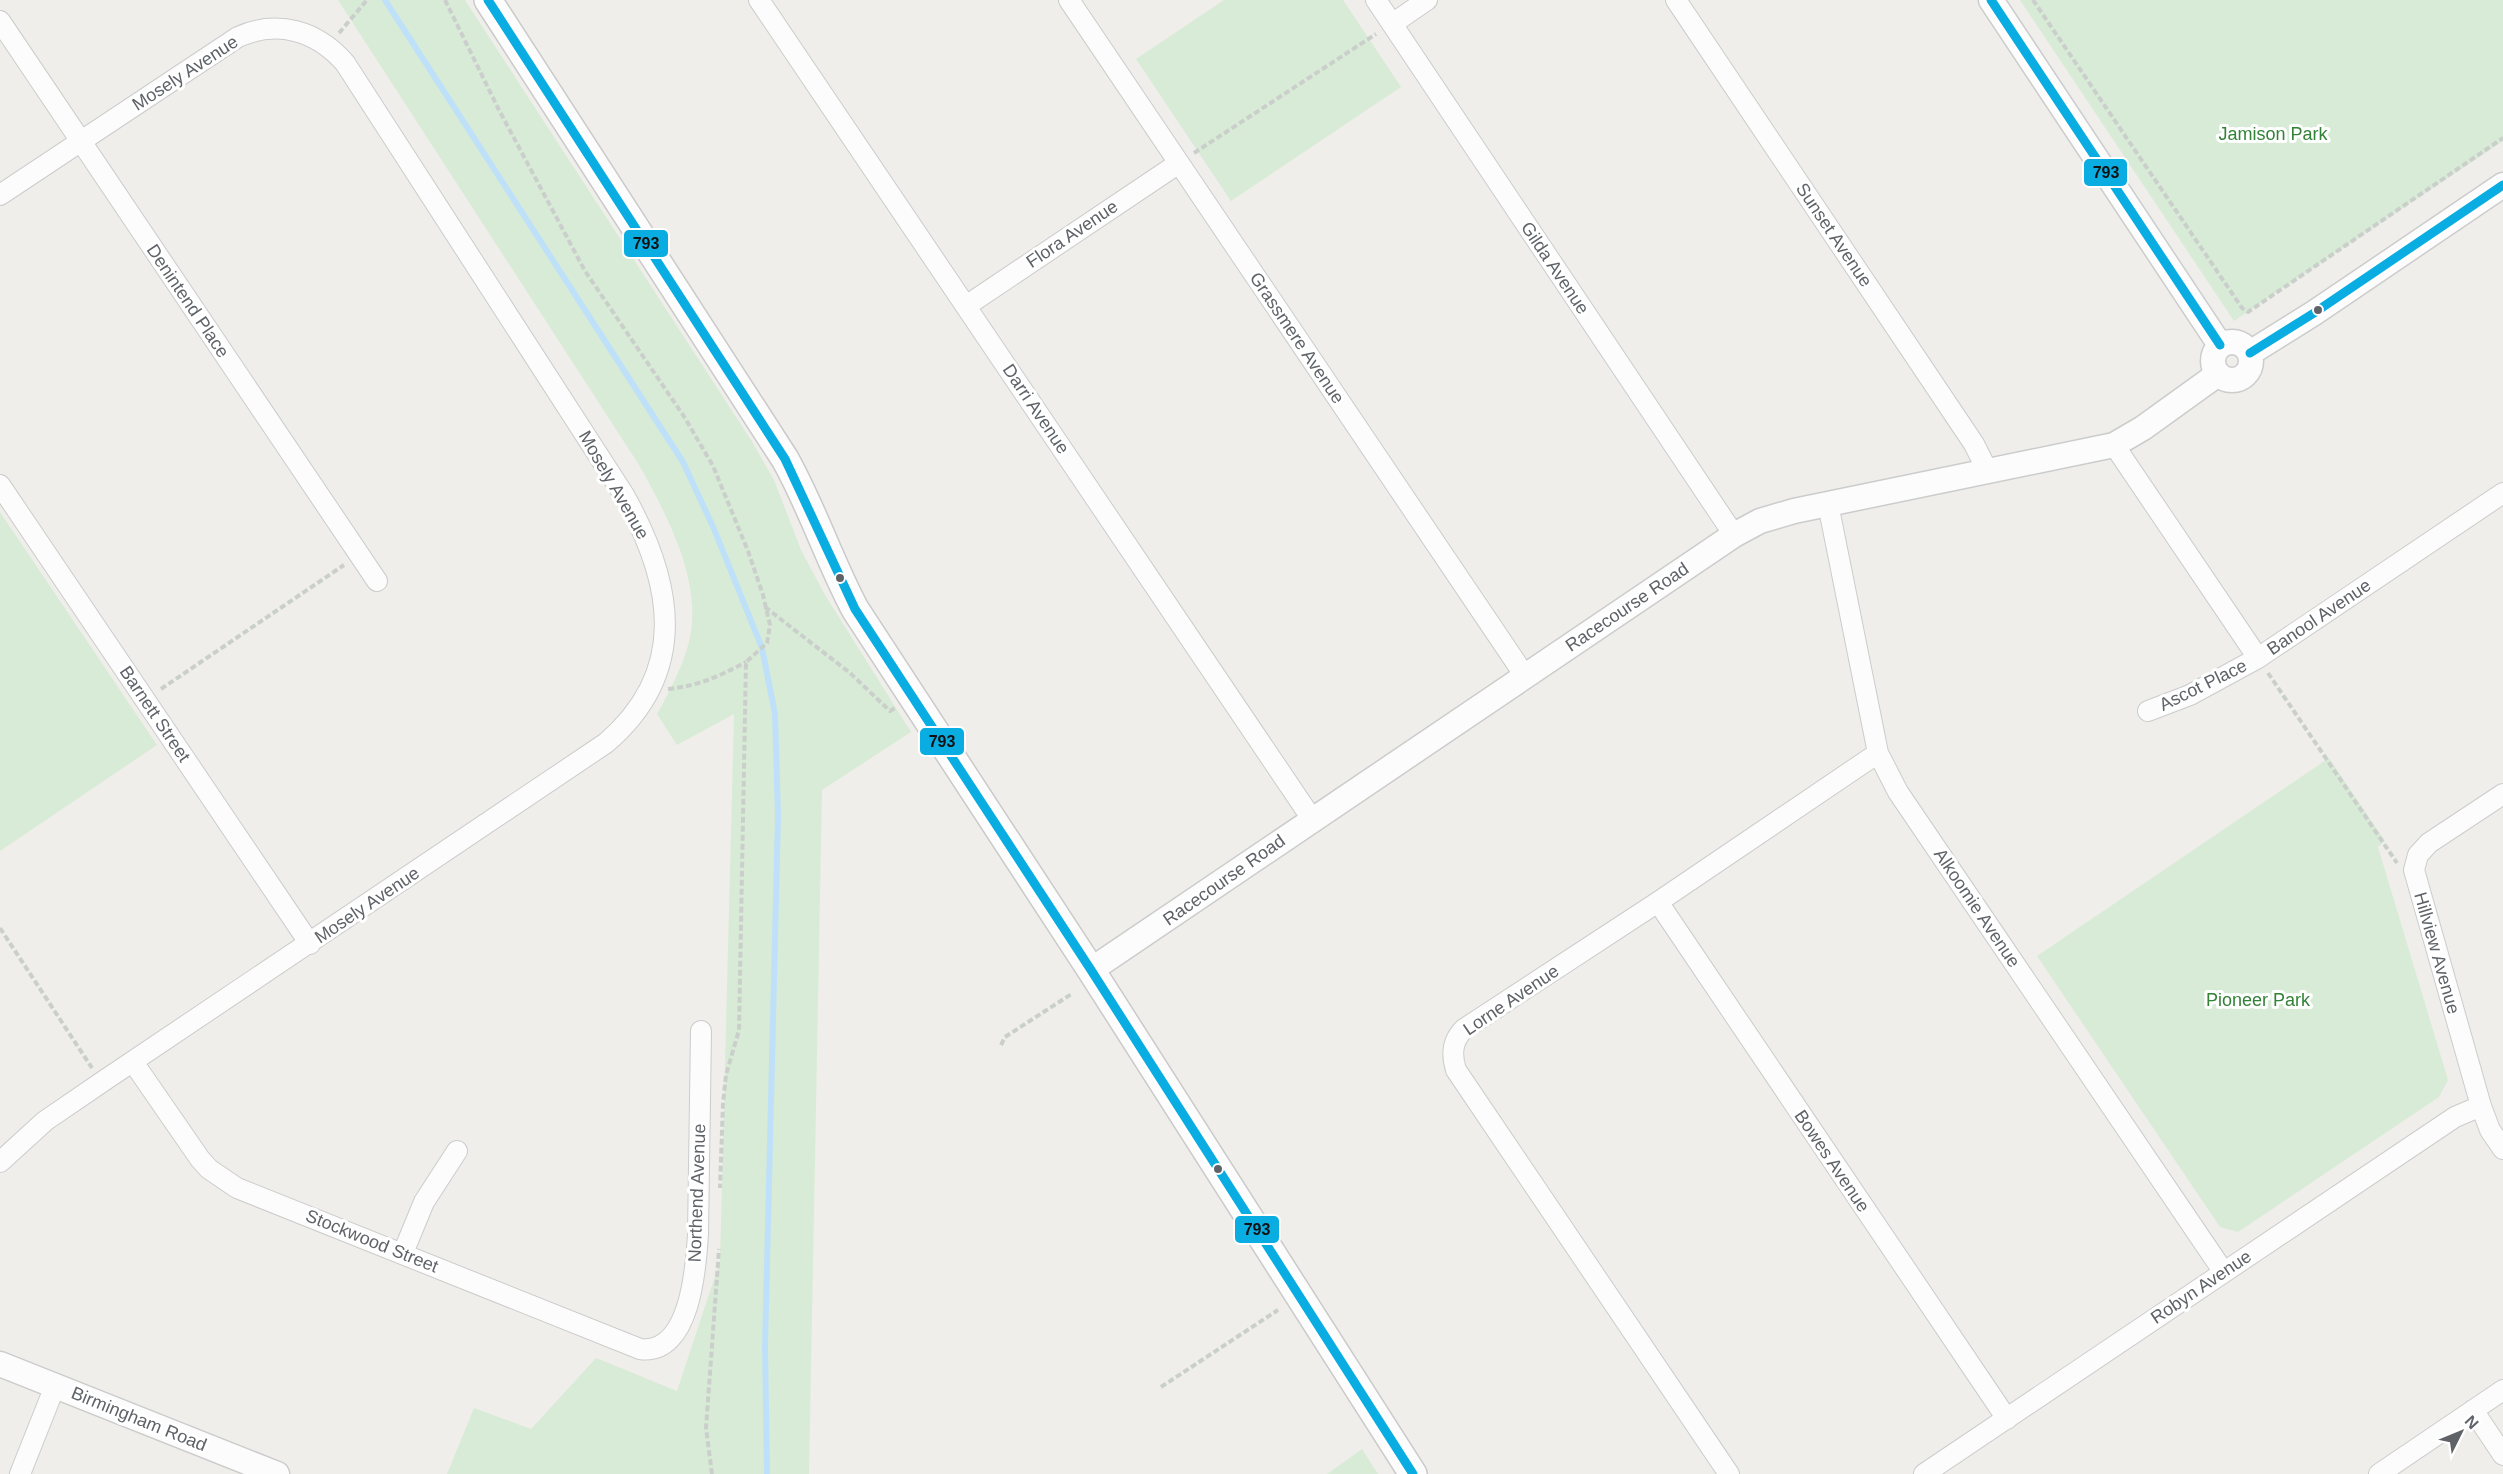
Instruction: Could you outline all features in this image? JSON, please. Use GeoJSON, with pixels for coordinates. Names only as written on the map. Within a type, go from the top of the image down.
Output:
{"type":"FeatureCollection","features":[{"type":"Feature","properties":{"kind":"main road"},"geometry":{"type":"LineString","coordinates":[[488,0],[785,459],[803,494],[844,588],[1413,1474]]}},
{"type":"Feature","properties":{"kind":"street","name":"Darri Avenue"},"geometry":{"type":"LineString","coordinates":[[759,0],[1312,819]]}},
{"type":"Feature","properties":{"kind":"street","name":"Grassmere Avenue"},"geometry":{"type":"LineString","coordinates":[[1069,0],[1525,676]]}},
{"type":"Feature","properties":{"kind":"street","name":"Gilda Avenue"},"geometry":{"type":"LineString","coordinates":[[1376,0],[1734,535]]}},
{"type":"Feature","properties":{"kind":"street"},"geometry":{"type":"LineString","coordinates":[[1392,24],[1427,0]]}},
{"type":"Feature","properties":{"kind":"street","name":"Sunset Avenue"},"geometry":{"type":"LineString","coordinates":[[1676,0],[1974,444],[1988,472]]}},
{"type":"Feature","properties":{"kind":"street"},"geometry":{"type":"LineString","coordinates":[[1991,0],[2220,345]]}},
{"type":"Feature","properties":{"kind":"street","name":"Denintend Place"},"geometry":{"type":"LineString","coordinates":[[0,21],[377,581]]}},
{"type":"Feature","properties":{"kind":"street","name":"Mosely Avenue"},"geometry":{"type":"LineString","coordinates":[[0,195],[228,42],[248,33],[271,28],[295,30],[328,45],[345,63],[636,515],[653,553],[664,593],[666,612],[661,650],[650,687],[625,725],[606,743],[45,1121],[0,1162]]}},
{"type":"Feature","properties":{"kind":"street","name":"Flora Avenue"},"geometry":{"type":"LineString","coordinates":[[966,306],[1179,163]]}},
{"type":"Feature","properties":{"kind":"street"},"geometry":{"type":"LineString","coordinates":[[2250,353],[2314,313],[2503,185]]}},
{"type":"Feature","properties":{"kind":"street"},"geometry":{"type":"LineString","coordinates":[[2225,342],[2237,342],[2250,353],[2250,366],[2243,376],[2230,380],[2218,374],[2212,363],[2213,356],[2220,345],[2225,342]]}},
{"type":"Feature","properties":{"kind":"street","name":"Racecourse Road"},"geometry":{"type":"LineString","coordinates":[[1091,970],[1734,535],[1776,515],[2114,445],[2143,428],[2218,374]]}},
{"type":"Feature","properties":{"kind":"street","name":"Banool Avenue"},"geometry":{"type":"LineString","coordinates":[[2114,445],[2258,658],[2503,493]]}},
{"type":"Feature","properties":{"kind":"street","name":"Barnett Street"},"geometry":{"type":"LineString","coordinates":[[0,485],[310,944]]}},
{"type":"Feature","properties":{"kind":"street","name":"Alkoomie Avenue"},"geometry":{"type":"LineString","coordinates":[[1828,504],[1878,753],[1898,792],[2223,1271]]}},
{"type":"Feature","properties":{"kind":"street","name":"Ascot Place"},"geometry":{"type":"LineString","coordinates":[[2148,711],[2190,695],[2258,658]]}},
{"type":"Feature","properties":{"kind":"street","name":"Lorne Avenue"},"geometry":{"type":"LineString","coordinates":[[1730,1474],[1456,1070],[1453,1056],[1454,1042],[1464,1029],[1658,902],[1878,753]]}},
{"type":"Feature","properties":{"kind":"street","name":"Hillview Avenue"},"geometry":{"type":"LineString","coordinates":[[2503,794],[2423,849],[2415,861],[2415,880],[2481,1106],[2490,1130],[2503,1149]]}},
{"type":"Feature","properties":{"kind":"street","name":"Bowes Avenue"},"geometry":{"type":"LineString","coordinates":[[1658,902],[2007,1419]]}},
{"type":"Feature","properties":{"kind":"street","name":"Northend Avenue"},"geometry":{"type":"LineString","coordinates":[[662,1347],[676,1332],[687,1302],[695,1267],[698,1234],[701,1031]]}},
{"type":"Feature","properties":{"kind":"street","name":"Stockwood Street"},"geometry":{"type":"LineString","coordinates":[[133,1062],[191,1147],[215,1173],[237,1188],[640,1349],[651,1350],[662,1347]]}},
{"type":"Feature","properties":{"kind":"street","name":"Robyn Avenue"},"geometry":{"type":"LineString","coordinates":[[1924,1474],[2455,1117],[2481,1106]]}},
{"type":"Feature","properties":{"kind":"street"},"geometry":{"type":"LineString","coordinates":[[403,1253],[424,1202],[457,1151]]}},
{"type":"Feature","properties":{"kind":"street","name":"Birmingham Road"},"geometry":{"type":"LineString","coordinates":[[0,1364],[277,1474]]}},
{"type":"Feature","properties":{"kind":"street"},"geometry":{"type":"LineString","coordinates":[[20,1474],[55,1386]]}},
{"type":"Feature","properties":{"kind":"street"},"geometry":{"type":"LineString","coordinates":[[2379,1474],[2503,1390]]}},
{"type":"Feature","properties":{"kind":"street"},"geometry":{"type":"LineString","coordinates":[[2473,1410],[2503,1455]]}},
{"type":"Feature","properties":{"kind":"path"},"geometry":{"type":"LineString","coordinates":[[328,45],[367,0]]}},
{"type":"Feature","properties":{"kind":"path"},"geometry":{"type":"LineString","coordinates":[[444,0],[499,110],[585,271],[685,418],[713,466],[748,551],[765,607],[770,625],[768,644],[746,662],[715,679],[690,687],[662,690],[650,687]]}},
{"type":"Feature","properties":{"kind":"path"},"geometry":{"type":"LineString","coordinates":[[2033,0],[2242,308],[2248,312],[2503,138]]}},
{"type":"Feature","properties":{"kind":"path"},"geometry":{"type":"LineString","coordinates":[[1179,163],[1392,24]]}},
{"type":"Feature","properties":{"kind":"path"},"geometry":{"type":"LineString","coordinates":[[145,700],[359,555]]}},
{"type":"Feature","properties":{"kind":"path"},"geometry":{"type":"LineString","coordinates":[[765,607],[850,673],[890,711],[914,696]]}},
{"type":"Feature","properties":{"kind":"path"},"geometry":{"type":"LineString","coordinates":[[2258,658],[2402,870],[2415,880]]}},
{"type":"Feature","properties":{"kind":"path"},"geometry":{"type":"LineString","coordinates":[[720,1194],[726,1075],[739,1030],[746,662]]}},
{"type":"Feature","properties":{"kind":"path"},"geometry":{"type":"LineString","coordinates":[[0,928],[102,1082]]}},
{"type":"Feature","properties":{"kind":"path"},"geometry":{"type":"LineString","coordinates":[[1001,1045],[1005,1037],[1073,993]]}},
{"type":"Feature","properties":{"kind":"path"},"geometry":{"type":"LineString","coordinates":[[712,1474],[706,1428],[719,1239]]}},
{"type":"Feature","properties":{"kind":"path"},"geometry":{"type":"LineString","coordinates":[[1161,1387],[1278,1310]]}},
{"type":"Feature","properties":{"kind":"green space"},"geometry":{"type":"Polygon","coordinates":[[[338,0],[465,0],[751,440],[774,480],[801,550],[825,595],[911,732],[822,790],[809,1474],[447,1474],[474,1408],[531,1429],[596,1358],[677,1391],[720,1261],[734,714],[677,745],[657,714],[686,652],[691,628],[692,604],[682,555],[662,507],[639,465],[338,0]]]}},
{"type":"Feature","properties":{"kind":"green space"},"geometry":{"type":"Polygon","coordinates":[[[1224,0],[1343,0],[1401,87],[1231,201],[1136,59],[1224,0]]]}},
{"type":"Feature","properties":{"kind":"green space","name":"Jamison Park"},"geometry":{"type":"Polygon","coordinates":[[[2020,0],[2503,0],[2503,141],[2234,321],[2020,0]]]}},
{"type":"Feature","properties":{"kind":"green space"},"geometry":{"type":"Polygon","coordinates":[[[0,512],[157,745],[0,851],[0,512]]]}},
{"type":"Feature","properties":{"kind":"green space","name":"Pioneer Park"},"geometry":{"type":"Polygon","coordinates":[[[2329,758],[2385,841],[2378,847],[2448,1080],[2439,1097],[2238,1232],[2220,1227],[2037,956],[2329,758]]]}},
{"type":"Feature","properties":{"kind":"green space"},"geometry":{"type":"Polygon","coordinates":[[[1362,1449],[1378,1474],[1327,1474],[1362,1449]]]}},
{"type":"Feature","properties":{"kind":"waterway"},"geometry":{"type":"LineString","coordinates":[[385,0],[683,462],[714,529],[762,648],[775,714],[778,816],[765,1346],[767,1474]]}},
{"type":"Feature","properties":{"kind":"transit line","name":"793"},"geometry":{"type":"LineString","coordinates":[[488,0],[785,459],[855,609],[1091,970],[1413,1474]]}},
{"type":"Feature","properties":{"kind":"transit line","name":"793"},"geometry":{"type":"LineString","coordinates":[[1991,0],[2220,345]]}},
{"type":"Feature","properties":{"kind":"transit line","name":"793"},"geometry":{"type":"LineString","coordinates":[[2250,353],[2314,313],[2503,185]]}}]}
